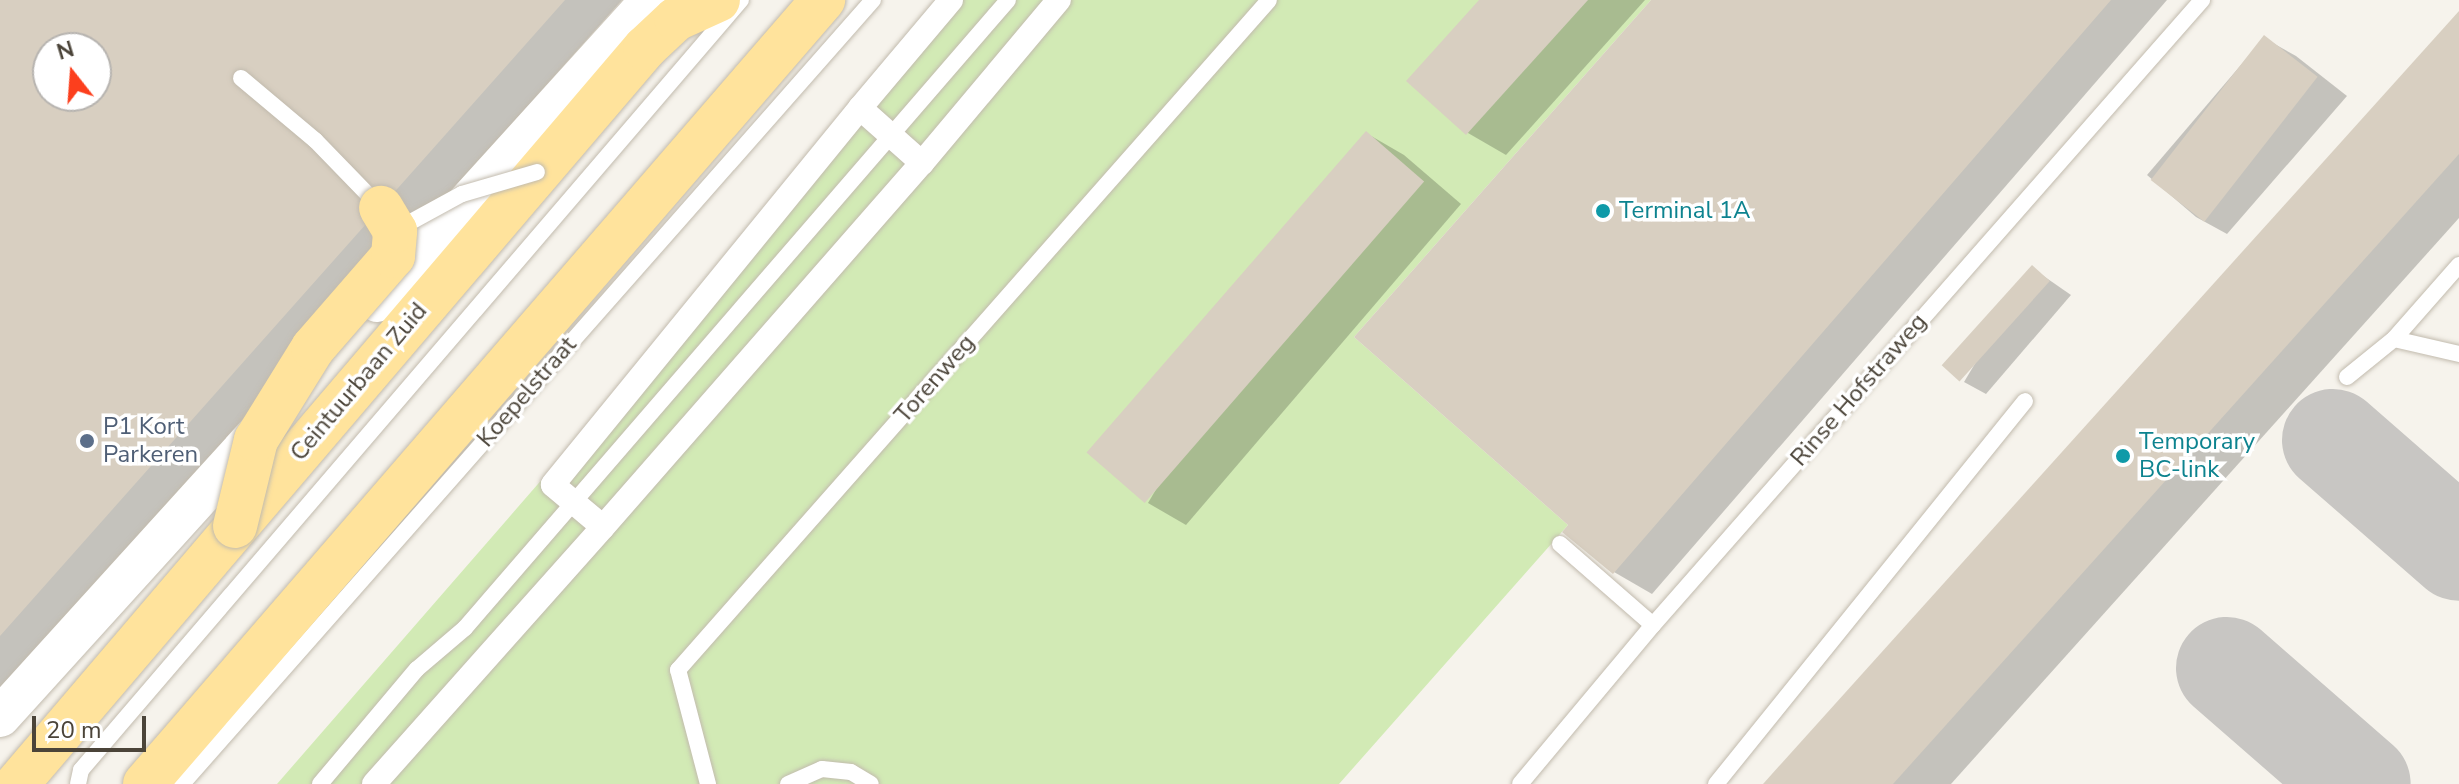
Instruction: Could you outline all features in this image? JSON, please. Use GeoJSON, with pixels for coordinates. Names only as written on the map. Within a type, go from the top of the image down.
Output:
{"type":"FeatureCollection","features":[{"type":"Feature","properties":{"kind":"main road"},"geometry":{"type":"LineString","coordinates":[[645,48],[667,0]]}},
{"type":"Feature","properties":{"kind":"main road","name":"Ceintuurbaan Zuid"},"geometry":{"type":"LineString","coordinates":[[17,784],[645,48],[676,19],[718,0]]}},
{"type":"Feature","properties":{"kind":"main road"},"geometry":{"type":"LineString","coordinates":[[145,784],[823,0]]}},
{"type":"Feature","properties":{"kind":"main road"},"geometry":{"type":"LineString","coordinates":[[235,526],[256,440],[313,348],[393,256],[388,219]]}},
{"type":"Feature","properties":{"kind":"street"},"geometry":{"type":"LineString","coordinates":[[0,717],[651,0]]}},
{"type":"Feature","properties":{"kind":"street","name":"Koepelstraat"},"geometry":{"type":"LineString","coordinates":[[122,784],[807,0]]}},
{"type":"Feature","properties":{"kind":"street"},"geometry":{"type":"LineString","coordinates":[[603,527],[553,485],[951,0]]}},
{"type":"Feature","properties":{"kind":"street"},"geometry":{"type":"LineString","coordinates":[[374,784],[922,163],[1059,0]]}},
{"type":"Feature","properties":{"kind":"street"},"geometry":{"type":"LineString","coordinates":[[860,108],[922,163]]}},
{"type":"Feature","properties":{"kind":"lane"},"geometry":{"type":"LineString","coordinates":[[78,784],[81,770],[741,0]]}},
{"type":"Feature","properties":{"kind":"lane","name":"Koepelstraat"},"geometry":{"type":"LineString","coordinates":[[182,784],[873,0]]}},
{"type":"Feature","properties":{"kind":"lane"},"geometry":{"type":"LineString","coordinates":[[320,784],[417,669],[465,628],[1008,0]]}},
{"type":"Feature","properties":{"kind":"lane","name":"Torenweg"},"geometry":{"type":"LineString","coordinates":[[708,784],[678,670],[1269,0]]}},
{"type":"Feature","properties":{"kind":"lane","name":"Rinse Hofstraweg"},"geometry":{"type":"LineString","coordinates":[[1520,784],[1653,625],[2202,0]]}},
{"type":"Feature","properties":{"kind":"lane"},"geometry":{"type":"LineString","coordinates":[[241,78],[315,140],[388,219],[537,172]]}},
{"type":"Feature","properties":{"kind":"lane"},"geometry":{"type":"LineString","coordinates":[[2347,377],[2394,339],[2459,265]]}},
{"type":"Feature","properties":{"kind":"lane"},"geometry":{"type":"LineString","coordinates":[[2394,339],[2459,354]]}},
{"type":"Feature","properties":{"kind":"lane"},"geometry":{"type":"LineString","coordinates":[[1716,784],[2025,401]]}},
{"type":"Feature","properties":{"kind":"lane"},"geometry":{"type":"LineString","coordinates":[[1560,544],[1653,625]]}},
{"type":"Feature","properties":{"kind":"lane"},"geometry":{"type":"LineString","coordinates":[[788,784],[822,769],[851,772],[871,784]]}},
{"type":"Feature","properties":{"kind":"green space"},"geometry":{"type":"Polygon","coordinates":[[[959,0],[1651,0],[1354,337],[1568,525],[1339,784],[277,784],[959,0]]]}},
{"type":"Feature","properties":{"kind":"building","name":"P1 Kort Parkeren"},"geometry":{"type":"Polygon","coordinates":[[[0,0],[565,0],[0,636],[0,0]]]}},
{"type":"Feature","properties":{"kind":"building"},"geometry":{"type":"Polygon","coordinates":[[[1479,0],[1588,0],[1466,135],[1406,81],[1479,0]]]}},
{"type":"Feature","properties":{"kind":"building","name":"Terminal 1A"},"geometry":{"type":"Polygon","coordinates":[[[1651,0],[2111,0],[1613,574],[1562,532],[1568,525],[1354,337],[1651,0]]]}},
{"type":"Feature","properties":{"kind":"building","name":"Temporary BC-link"},"geometry":{"type":"Polygon","coordinates":[[[2459,11],[2459,154],[1893,784],[1763,784],[2459,11]]]}},
{"type":"Feature","properties":{"kind":"building"},"geometry":{"type":"Polygon","coordinates":[[[2264,35],[2318,77],[2204,222],[2151,180],[2264,35]]]}},
{"type":"Feature","properties":{"kind":"building"},"geometry":{"type":"Polygon","coordinates":[[[1366,131],[1424,182],[1145,503],[1087,453],[1366,131]]]}},
{"type":"Feature","properties":{"kind":"building"},"geometry":{"type":"Polygon","coordinates":[[[2032,265],[2050,281],[1960,381],[1942,365],[2032,265]]]}},
{"type":"Feature","properties":{"kind":"taxiway"},"geometry":{"type":"LineString","coordinates":[[2333,440],[2459,550]]}},
{"type":"Feature","properties":{"kind":"taxiway"},"geometry":{"type":"LineString","coordinates":[[2227,668],[2360,784]]}},
{"type":"Feature","properties":{"kind":"place","name":"Terminal 1A"},"geometry":{"type":"Point","coordinates":[1603,211]}},
{"type":"Feature","properties":{"kind":"place","name":"P1 Kort Parkeren"},"geometry":{"type":"Point","coordinates":[87,441]}},
{"type":"Feature","properties":{"kind":"place","name":"Temporary BC-link"},"geometry":{"type":"Point","coordinates":[2123,456]}}]}
